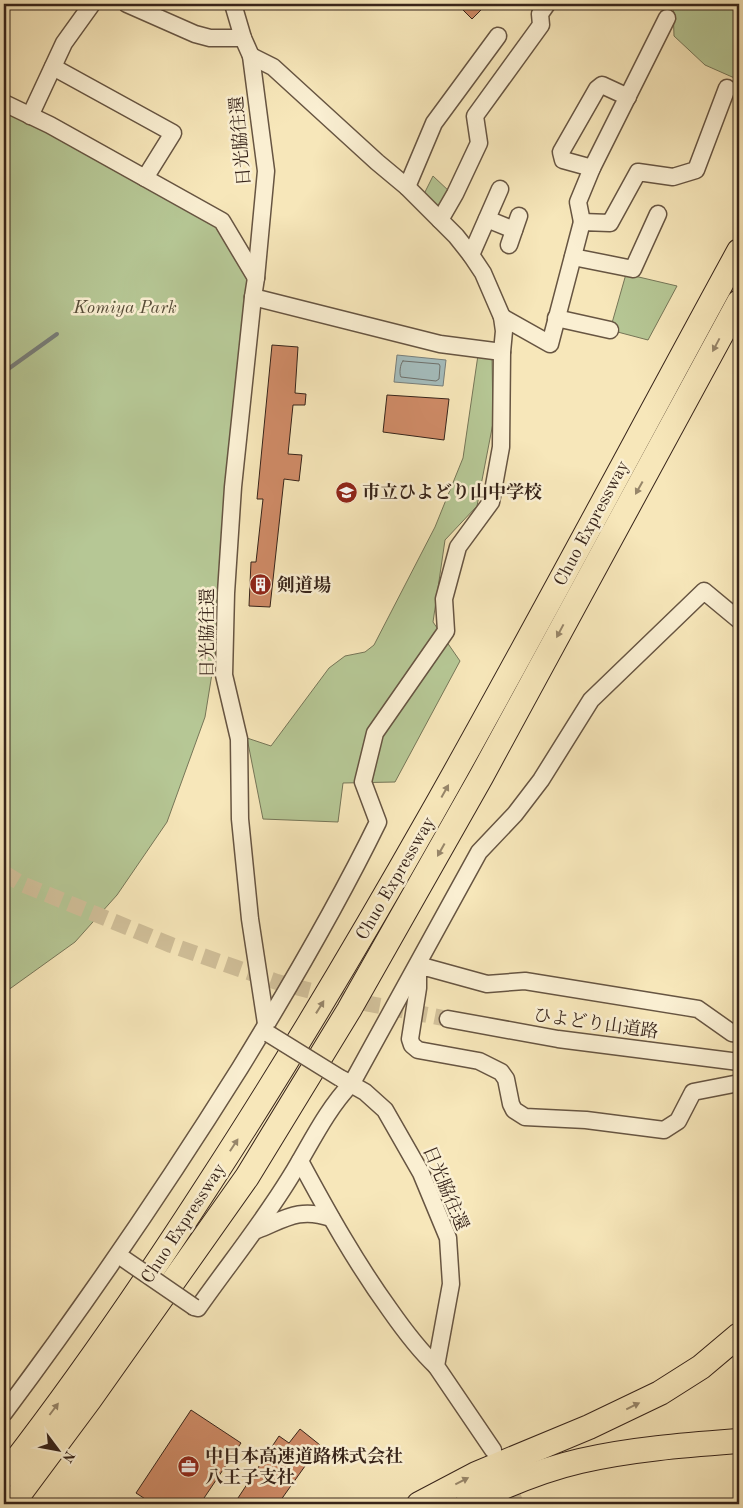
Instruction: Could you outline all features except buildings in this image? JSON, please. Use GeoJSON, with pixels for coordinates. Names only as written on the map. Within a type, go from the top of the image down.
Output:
{"type":"FeatureCollection","features":[{"type":"Feature","properties":{"kind":"highway","name":"Chuo Expressway"},"geometry":{"type":"LineString","coordinates":[[4,1476],[73,1384],[166,1251],[252,1119],[337,979],[403,867],[463,759],[739,250]]}},
{"type":"Feature","properties":{"kind":"highway","name":"Chuo Expressway"},"geometry":{"type":"LineString","coordinates":[[12,1504],[161,1300],[247,1177],[349,1010],[481,778],[739,302]]}},
{"type":"Feature","properties":{"kind":"highway"},"geometry":{"type":"LineString","coordinates":[[28,1504],[161,1300]]}},
{"type":"Feature","properties":{"kind":"highway"},"geometry":{"type":"LineString","coordinates":[[419,1504],[476,1474],[589,1427],[660,1393],[701,1367],[739,1335]]}},
{"type":"Feature","properties":{"kind":"highway"},"geometry":{"type":"LineString","coordinates":[[467,1504],[509,1484],[581,1461],[655,1449],[739,1441]]}},
{"type":"Feature","properties":{"kind":"highway"},"geometry":{"type":"LineString","coordinates":[[498,1504],[542,1485],[590,1472],[645,1462],[739,1453]]}},
{"type":"Feature","properties":{"kind":"street"},"geometry":{"type":"LineString","coordinates":[[30,116],[64,43],[92,4]]}},
{"type":"Feature","properties":{"kind":"street"},"geometry":{"type":"LineString","coordinates":[[127,4],[195,34],[210,38],[243,38]]}},
{"type":"Feature","properties":{"kind":"street","name":"日光脇往還"},"geometry":{"type":"LineString","coordinates":[[233,4],[243,38],[251,56],[266,171],[232,497],[226,593],[224,675],[239,739],[240,819],[250,919],[267,1030],[377,1101],[392,1121],[421,1173],[448,1238],[451,1284],[436,1366]]}},
{"type":"Feature","properties":{"kind":"street"},"geometry":{"type":"LineString","coordinates":[[440,220],[455,194],[479,143],[476,116],[541,25],[540,14],[547,4]]}},
{"type":"Feature","properties":{"kind":"street"},"geometry":{"type":"LineString","coordinates":[[502,317],[550,344],[582,222],[578,202],[592,168],[667,18]]}},
{"type":"Feature","properties":{"kind":"street"},"geometry":{"type":"LineString","coordinates":[[407,188],[434,122],[498,36]]}},
{"type":"Feature","properties":{"kind":"street"},"geometry":{"type":"LineString","coordinates":[[4,1413],[121,1257],[267,1030],[352,875],[378,822],[363,782],[374,733],[446,631],[444,599],[458,547],[492,502],[501,446],[504,331],[502,317],[483,274],[471,255],[440,220],[407,188],[273,67],[251,56]]}},
{"type":"Feature","properties":{"kind":"street"},"geometry":{"type":"LineString","coordinates":[[53,67],[173,133],[145,178]]}},
{"type":"Feature","properties":{"kind":"street"},"geometry":{"type":"LineString","coordinates":[[592,168],[563,160],[561,152],[597,89],[602,85],[628,97]]}},
{"type":"Feature","properties":{"kind":"street"},"geometry":{"type":"LineString","coordinates":[[582,222],[610,223],[638,172],[673,177],[696,170],[727,88]]}},
{"type":"Feature","properties":{"kind":"street"},"geometry":{"type":"LineString","coordinates":[[4,102],[50,125],[222,221],[256,278]]}},
{"type":"Feature","properties":{"kind":"street"},"geometry":{"type":"LineString","coordinates":[[471,255],[500,189]]}},
{"type":"Feature","properties":{"kind":"street"},"geometry":{"type":"LineString","coordinates":[[573,257],[633,269],[658,214]]}},
{"type":"Feature","properties":{"kind":"street"},"geometry":{"type":"LineString","coordinates":[[487,219],[514,231]]}},
{"type":"Feature","properties":{"kind":"street"},"geometry":{"type":"LineString","coordinates":[[253,297],[440,344],[502,352]]}},
{"type":"Feature","properties":{"kind":"street"},"geometry":{"type":"LineString","coordinates":[[556,318],[610,330]]}},
{"type":"Feature","properties":{"kind":"street"},"geometry":{"type":"LineString","coordinates":[[121,1257],[198,1308],[257,1230],[300,1162],[340,1095],[346,1081],[418,965],[479,852],[514,814],[540,780],[591,700],[704,591],[739,620]]}},
{"type":"Feature","properties":{"kind":"street"},"geometry":{"type":"LineString","coordinates":[[418,965],[487,984],[525,981],[698,1009],[732,1033],[739,1034]]}},
{"type":"Feature","properties":{"kind":"street"},"geometry":{"type":"LineString","coordinates":[[418,965],[418,988],[410,1038],[412,1045],[418,1050],[479,1061],[501,1072],[506,1080],[514,1110],[525,1117],[568,1121],[586,1120],[664,1130],[678,1121],[693,1092],[739,1083]]}},
{"type":"Feature","properties":{"kind":"street","name":"ひよどり山道路"},"geometry":{"type":"LineString","coordinates":[[448,1019],[558,1039],[739,1062]]}},
{"type":"Feature","properties":{"kind":"street"},"geometry":{"type":"LineString","coordinates":[[300,1162],[369,1281],[421,1352],[436,1366],[493,1450]]}},
{"type":"Feature","properties":{"kind":"street"},"geometry":{"type":"LineString","coordinates":[[257,1230],[286,1217],[303,1213],[331,1218]]}},
{"type":"Feature","properties":{"kind":"green space"},"geometry":{"type":"Polygon","coordinates":[[[673,4],[739,4],[739,80],[705,65],[674,36],[673,4]]]}},
{"type":"Feature","properties":{"kind":"green space","name":"Komiya Park"},"geometry":{"type":"Polygon","coordinates":[[[4,103],[222,221],[250,274],[215,655],[205,717],[167,822],[117,895],[75,942],[4,993],[4,103]]]}},
{"type":"Feature","properties":{"kind":"green space"},"geometry":{"type":"Polygon","coordinates":[[[433,176],[450,192],[439,209],[424,194],[433,176]]]}},
{"type":"Feature","properties":{"kind":"green space"},"geometry":{"type":"Polygon","coordinates":[[[626,274],[677,286],[648,340],[610,330],[626,274]]]}},
{"type":"Feature","properties":{"kind":"green space"},"geometry":{"type":"Polygon","coordinates":[[[478,355],[492,355],[493,423],[477,506],[445,540],[433,622],[460,661],[395,782],[343,783],[338,822],[263,819],[247,738],[271,746],[329,668],[345,656],[365,652],[374,645],[435,527],[463,458],[478,355]]]}},
{"type":"Feature","properties":{"kind":"water"},"geometry":{"type":"Polygon","coordinates":[[[397,355],[446,360],[443,386],[394,382],[397,355]]]}},
{"type":"Feature","properties":{"kind":"waterway"},"geometry":{"type":"LineString","coordinates":[[4,372],[57,334]]}},
{"type":"Feature","properties":{"kind":"tunnel"},"geometry":{"type":"LineString","coordinates":[[4,873],[22,884],[171,945],[277,982],[334,997],[448,1019]]}},
{"type":"Feature","properties":{"kind":"tunnel"},"geometry":{"type":"LineString","coordinates":[[504,1475],[516,1504]]}},
{"type":"Feature","properties":{"kind":"place","name":"市立ひよどり山中学校"},"geometry":{"type":"Point","coordinates":[346,492]}},
{"type":"Feature","properties":{"kind":"place","name":"剣道場"},"geometry":{"type":"Point","coordinates":[261,585]}},
{"type":"Feature","properties":{"kind":"place","name":"中日本高速道路株式会社 八王子支社"},"geometry":{"type":"Point","coordinates":[189,1466]}}]}
